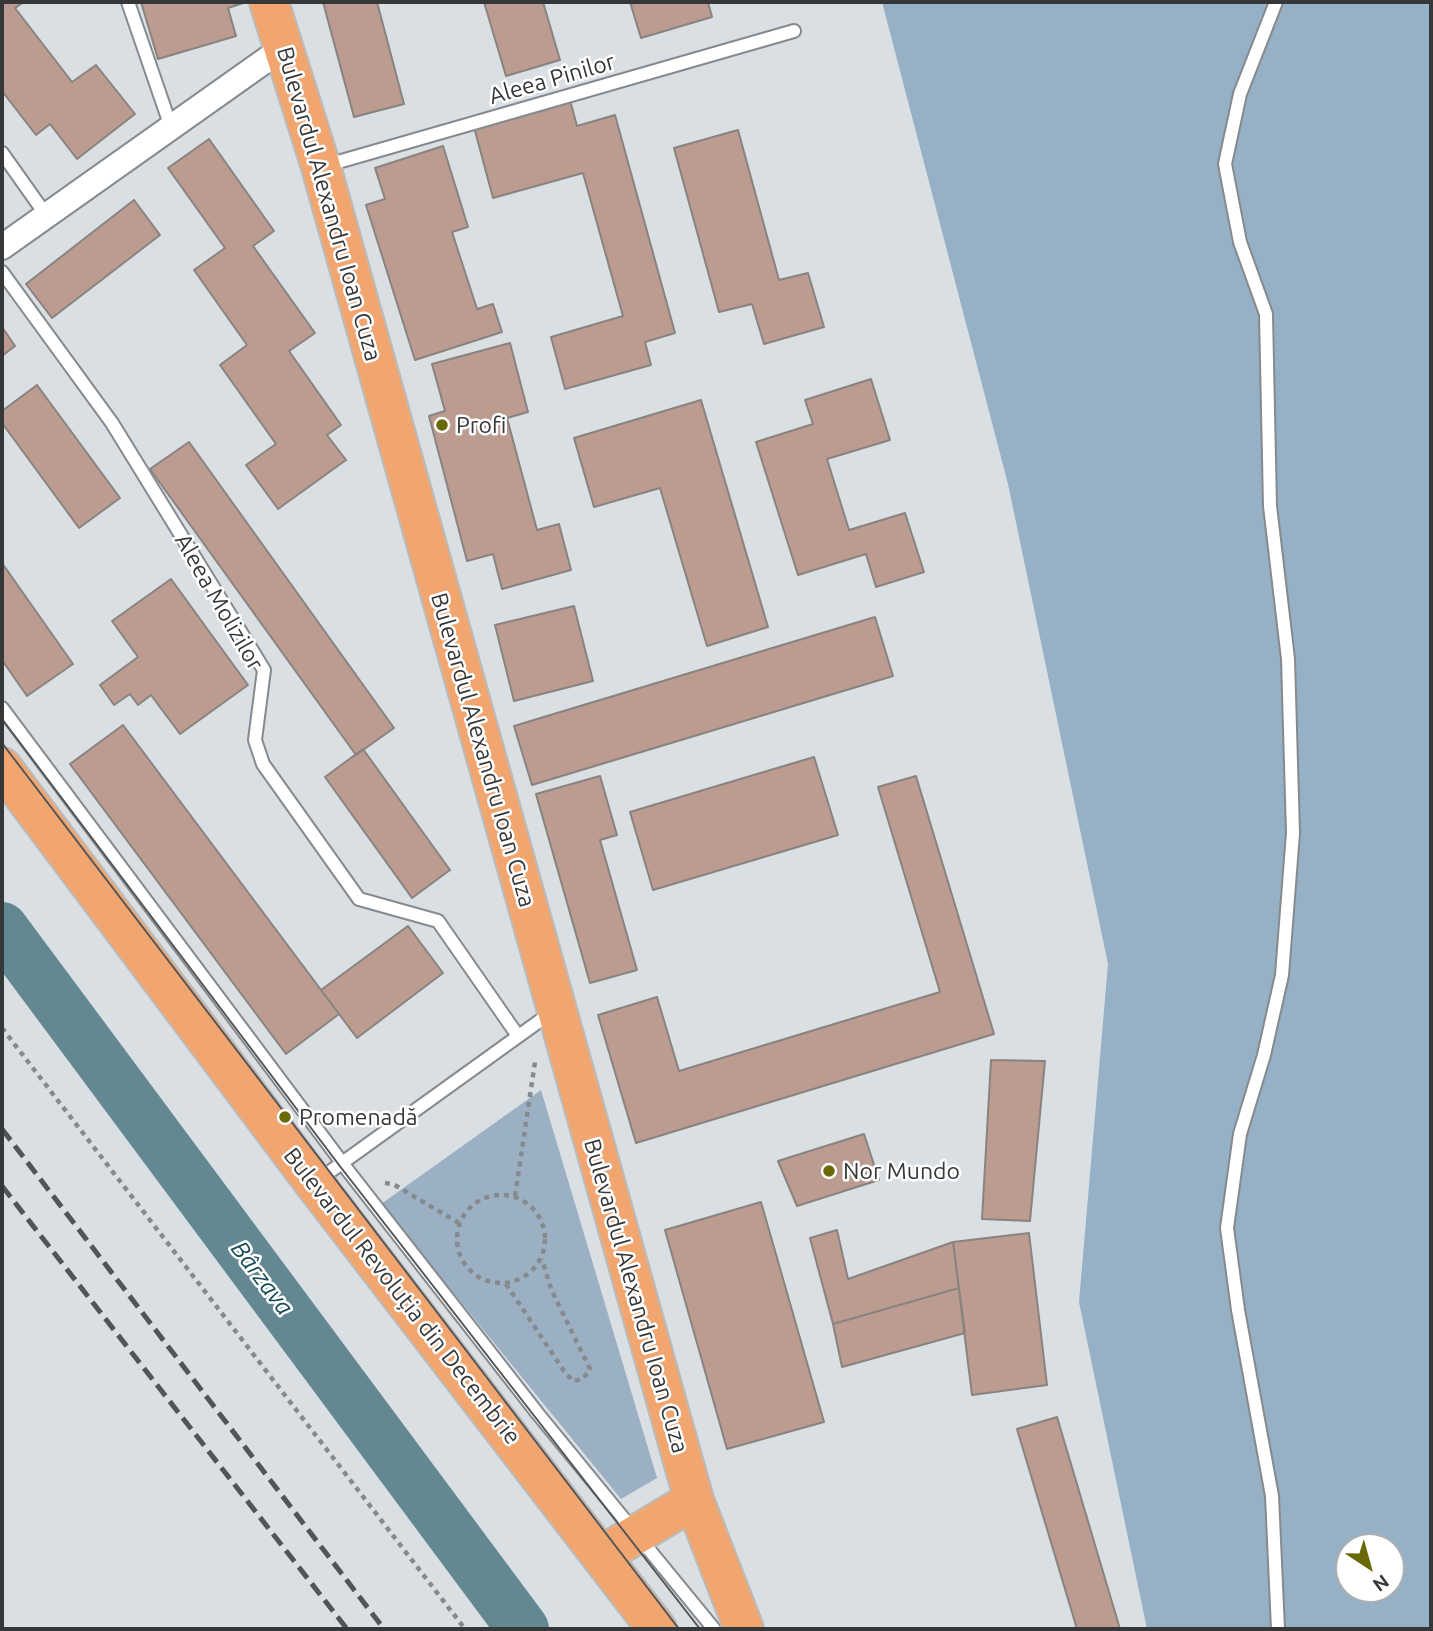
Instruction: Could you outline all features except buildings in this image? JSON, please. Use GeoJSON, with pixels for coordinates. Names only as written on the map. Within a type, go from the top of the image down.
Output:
{"type":"FeatureCollection","features":[{"type":"Feature","properties":{"kind":"main road","name":"Bulevardul Alexandru Ioan Cuza"},"geometry":{"type":"LineString","coordinates":[[269,2],[321,167],[548,1014],[694,1500],[744,1629]]}},
{"type":"Feature","properties":{"kind":"main road","name":"Bulevardul Revoluția din Decembrie"},"geometry":{"type":"LineString","coordinates":[[2,767],[328,1173],[657,1629]]}},
{"type":"Feature","properties":{"kind":"main road"},"geometry":{"type":"LineString","coordinates":[[602,1555],[694,1500]]}},
{"type":"Feature","properties":{"kind":"street"},"geometry":{"type":"LineString","coordinates":[[2,247],[283,48]]}},
{"type":"Feature","properties":{"kind":"lane"},"geometry":{"type":"LineString","coordinates":[[128,2],[171,127]]}},
{"type":"Feature","properties":{"kind":"lane"},"geometry":{"type":"LineString","coordinates":[[1276,2],[1240,94],[1225,164],[1240,242],[1266,314],[1270,506],[1288,659],[1293,833],[1282,975],[1264,1055],[1240,1134],[1227,1228],[1238,1310],[1272,1496],[1278,1629]]}},
{"type":"Feature","properties":{"kind":"lane","name":"Aleea Pinilor"},"geometry":{"type":"LineString","coordinates":[[321,167],[794,32]]}},
{"type":"Feature","properties":{"kind":"lane"},"geometry":{"type":"LineString","coordinates":[[2,153],[46,215]]}},
{"type":"Feature","properties":{"kind":"lane","name":"Aleea Molizilor"},"geometry":{"type":"LineString","coordinates":[[2,272],[112,423],[264,670],[255,740],[263,764],[359,899],[438,920],[518,1037]]}},
{"type":"Feature","properties":{"kind":"lane"},"geometry":{"type":"LineString","coordinates":[[2,708],[328,1173],[714,1629]]}},
{"type":"Feature","properties":{"kind":"lane"},"geometry":{"type":"LineString","coordinates":[[328,1173],[548,1014]]}},
{"type":"Feature","properties":{"kind":"path"},"geometry":{"type":"LineString","coordinates":[[515,1196],[548,1014]]}},
{"type":"Feature","properties":{"kind":"path"},"geometry":{"type":"LineString","coordinates":[[2,1028],[465,1629]]}},
{"type":"Feature","properties":{"kind":"path"},"geometry":{"type":"LineString","coordinates":[[382,1183],[393,1184],[459,1223]]}},
{"type":"Feature","properties":{"kind":"path"},"geometry":{"type":"LineString","coordinates":[[498,1194],[515,1196],[528,1203],[545,1228],[546,1244],[542,1258],[533,1270],[506,1284],[484,1280],[466,1266],[457,1245],[459,1223],[468,1209],[482,1198],[498,1194]]}},
{"type":"Feature","properties":{"kind":"path"},"geometry":{"type":"LineString","coordinates":[[506,1284],[564,1371],[573,1381],[583,1380],[590,1369],[551,1289],[542,1258]]}},
{"type":"Feature","properties":{"kind":"shaded area"},"geometry":{"type":"Polygon","coordinates":[[[882,2],[1431,2],[1431,1629],[1147,1629],[1079,1302],[1108,964],[1008,484],[882,2]]]}},
{"type":"Feature","properties":{"kind":"shaded area"},"geometry":{"type":"Polygon","coordinates":[[[541,1090],[657,1478],[621,1499],[381,1204],[541,1090]]]}},
{"type":"Feature","properties":{"kind":"waterway","name":"Bârzava"},"geometry":{"type":"LineString","coordinates":[[2,928],[523,1629]]}},
{"type":"Feature","properties":{"kind":"tram line"},"geometry":{"type":"LineString","coordinates":[[2,719],[339,1165],[700,1629]]}},
{"type":"Feature","properties":{"kind":"tram line"},"geometry":{"type":"LineString","coordinates":[[2,743],[679,1629]]}},
{"type":"Feature","properties":{"kind":"railway"},"geometry":{"type":"LineString","coordinates":[[2,1129],[384,1629]]}},
{"type":"Feature","properties":{"kind":"railway"},"geometry":{"type":"LineString","coordinates":[[2,1186],[347,1629]]}},
{"type":"Feature","properties":{"kind":"place","name":"Profi"},"geometry":{"type":"Point","coordinates":[442,425]}},
{"type":"Feature","properties":{"kind":"place","name":"Promenadă"},"geometry":{"type":"Point","coordinates":[285,1117]}},
{"type":"Feature","properties":{"kind":"place","name":"Nor Mundo"},"geometry":{"type":"Point","coordinates":[829,1171]}}]}
